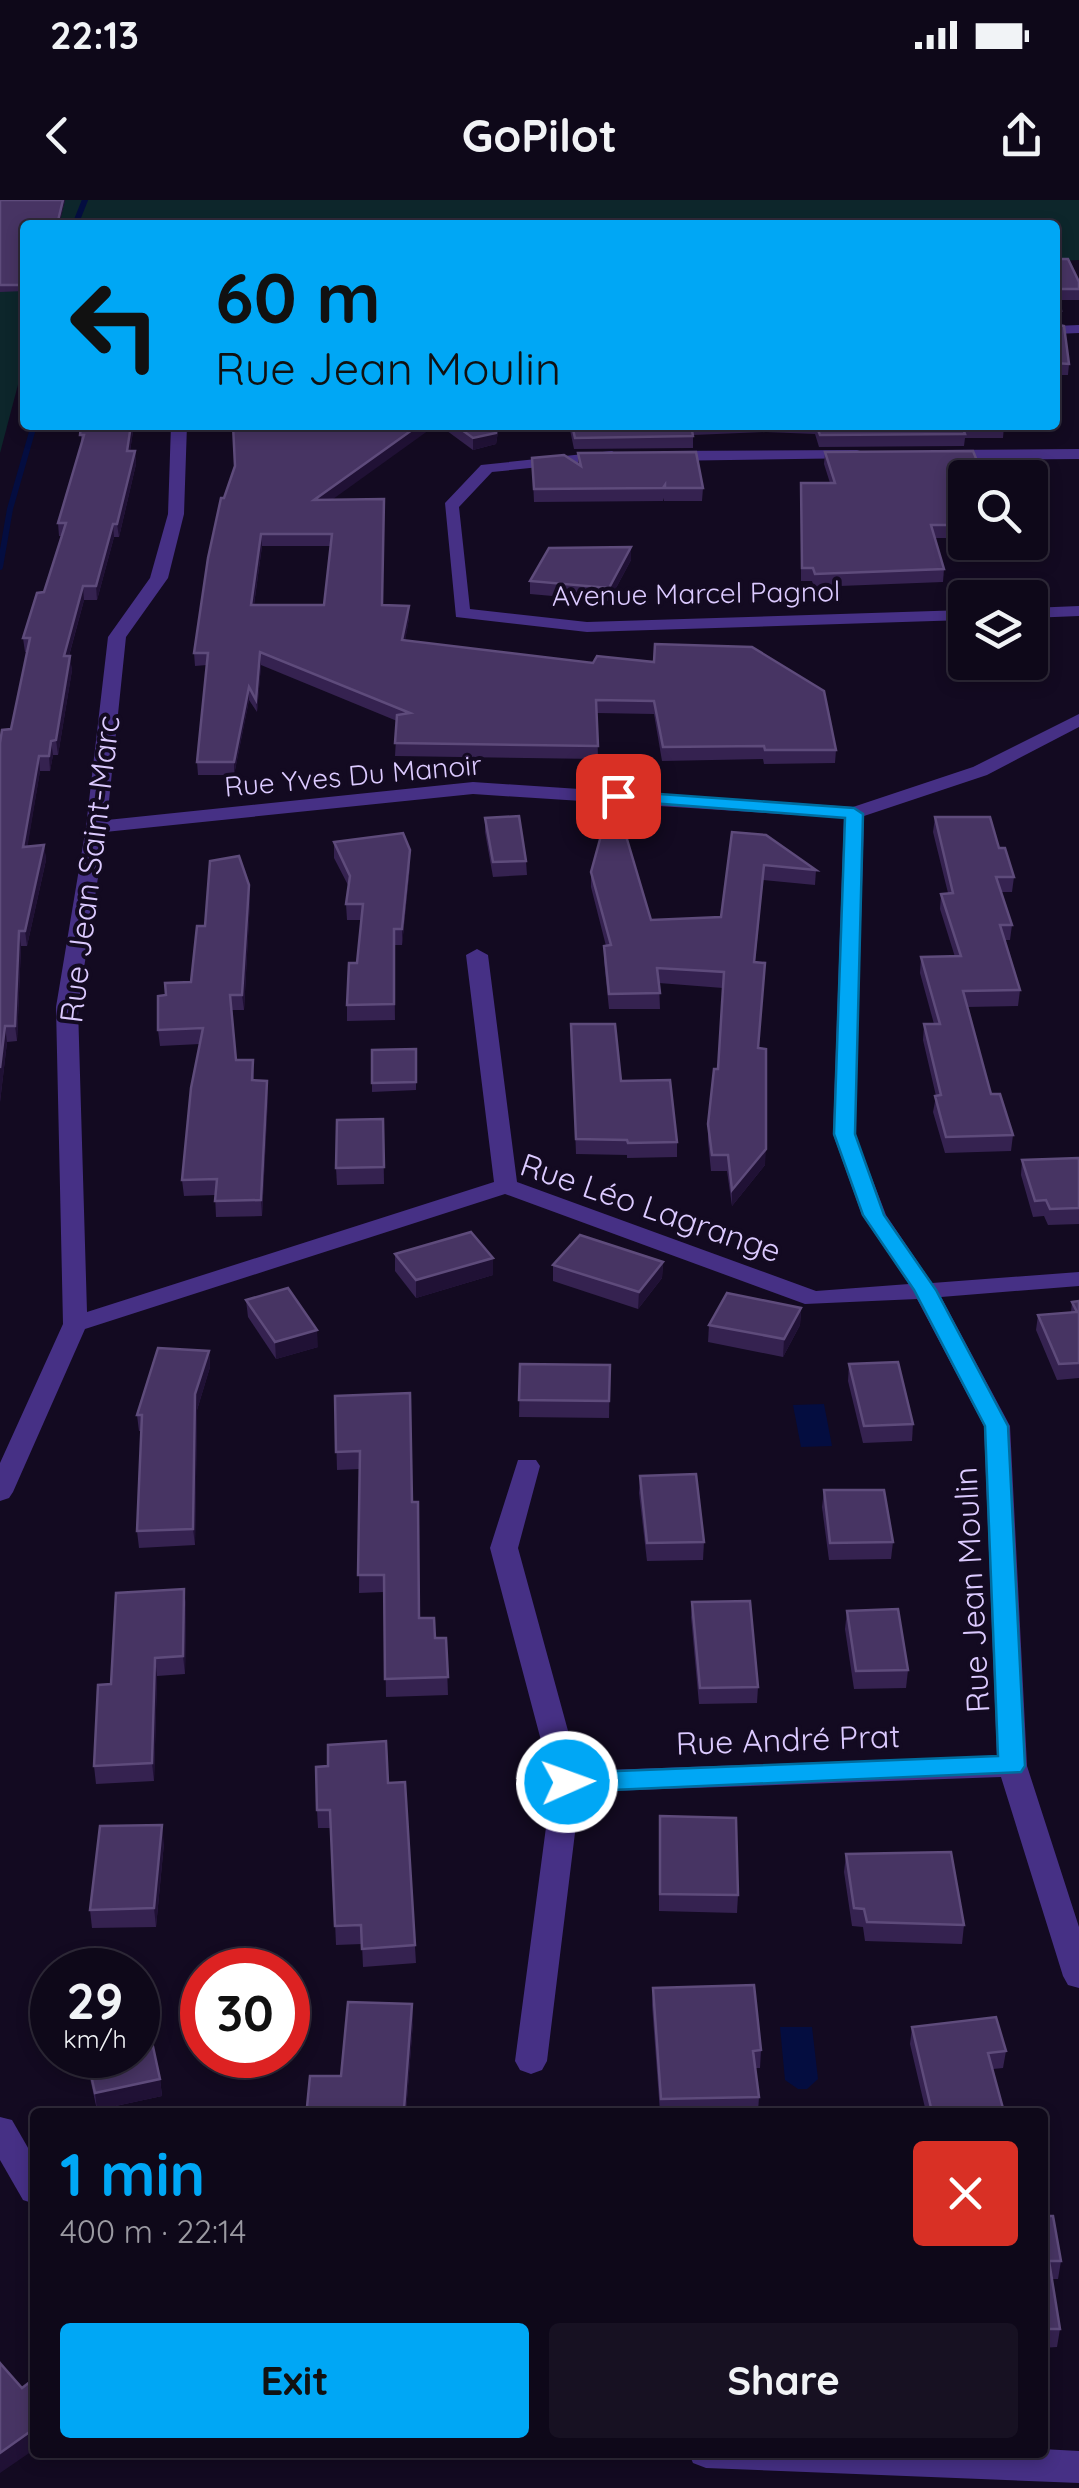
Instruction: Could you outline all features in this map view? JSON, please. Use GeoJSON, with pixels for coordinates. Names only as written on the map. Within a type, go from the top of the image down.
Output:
{"type":"FeatureCollection","features":[{"type":"Feature","properties":{"kind":"street","name":"Rue Jean Saint-Marc"},"geometry":{"type":"LineString","coordinates":[[0,1492],[75,1324],[67,1007],[96,828],[117,638],[159,578],[176,514],[178,430]]}},
{"type":"Feature","properties":{"kind":"street"},"geometry":{"type":"LineString","coordinates":[[920,455],[1079,454]]}},
{"type":"Feature","properties":{"kind":"street"},"geometry":{"type":"LineString","coordinates":[[642,456],[881,455]]}},
{"type":"Feature","properties":{"kind":"street","name":"Avenue Marcel Pagnol"},"geometry":{"type":"LineString","coordinates":[[623,456],[583,456],[487,468],[451,506],[462,613],[587,627],[948,616]]}},
{"type":"Feature","properties":{"kind":"street"},"geometry":{"type":"LineString","coordinates":[[1048,613],[1079,612]]}},
{"type":"Feature","properties":{"kind":"street"},"geometry":{"type":"LineString","coordinates":[[854,814],[980,771],[1079,720]]}},
{"type":"Feature","properties":{"kind":"street","name":"Rue Yves Du Manoir"},"geometry":{"type":"LineString","coordinates":[[96,828],[473,788],[854,814]]}},
{"type":"Feature","properties":{"kind":"street","name":"Rue Jean Moulin"},"geometry":{"type":"LineString","coordinates":[[854,814],[844,1134],[874,1215],[925,1290],[996,1426],[1012,1766],[1079,1976]]}},
{"type":"Feature","properties":{"kind":"street"},"geometry":{"type":"LineString","coordinates":[[477,955],[506,1186]]}},
{"type":"Feature","properties":{"kind":"street","name":"Rue Léo Lagrange"},"geometry":{"type":"LineString","coordinates":[[75,1324],[506,1186],[814,1299],[1079,1279]]}},
{"type":"Feature","properties":{"kind":"street"},"geometry":{"type":"LineString","coordinates":[[527,1466],[504,1548],[567,1782],[531,2061]]}},
{"type":"Feature","properties":{"kind":"street","name":"Rue André Prat"},"geometry":{"type":"LineString","coordinates":[[567,1782],[1012,1766]]}},
{"type":"Feature","properties":{"kind":"street"},"geometry":{"type":"LineString","coordinates":[[0,2130],[30,2181]]}},
{"type":"Feature","properties":{"kind":"street"},"geometry":{"type":"LineString","coordinates":[[846,2458],[1079,2468]]}},
{"type":"Feature","properties":{"kind":"green space"},"geometry":{"type":"Polygon","coordinates":[[[0,200],[1079,200],[1079,260],[1060,261],[1060,220],[20,220],[20,377],[0,453],[0,200]]]}},
{"type":"Feature","properties":{"kind":"shaded area"},"geometry":{"type":"Polygon","coordinates":[[[824,1404],[832,1446],[801,1447],[793,1405],[824,1404]]]}},
{"type":"Feature","properties":{"kind":"shaded area"},"geometry":{"type":"Polygon","coordinates":[[[780,2027],[812,2027],[818,2079],[807,2089],[798,2089],[785,2080],[780,2027]]]}},
{"type":"Feature","properties":{"kind":"building"},"geometry":{"type":"Polygon","coordinates":[[[0,200],[63,200],[58,220],[20,220],[20,285],[0,285],[0,200]]]}},
{"type":"Feature","properties":{"kind":"building"},"geometry":{"type":"Polygon","coordinates":[[[1060,259],[1068,259],[1079,289],[1060,289],[1060,259]]]}},
{"type":"Feature","properties":{"kind":"building"},"geometry":{"type":"Polygon","coordinates":[[[1060,325],[1064,326],[1069,364],[1060,363],[1060,325]]]}},
{"type":"Feature","properties":{"kind":"building"},"geometry":{"type":"Polygon","coordinates":[[[80,430],[130,430],[127,451],[135,451],[96,586],[83,586],[64,656],[70,656],[56,740],[51,741],[49,756],[39,756],[23,847],[44,845],[25,931],[19,931],[15,1026],[5,1026],[0,1068],[0,743],[2,730],[11,729],[30,638],[23,638],[37,593],[44,592],[66,523],[58,523],[84,435],[80,435],[80,430]]]}},
{"type":"Feature","properties":{"kind":"building"},"geometry":{"type":"Polygon","coordinates":[[[233,430],[412,430],[314,500],[384,499],[382,605],[409,606],[402,640],[593,663],[597,656],[654,662],[655,644],[752,647],[824,691],[836,750],[663,747],[654,701],[596,700],[598,746],[395,743],[397,715],[410,713],[260,652],[256,700],[249,687],[234,762],[197,762],[208,653],[194,653],[208,558],[235,466],[233,430]],[[261,534],[251,605],[324,605],[332,534],[261,534]]]}},
{"type":"Feature","properties":{"kind":"building"},"geometry":{"type":"Polygon","coordinates":[[[462,430],[496,430],[496,433],[473,438],[462,430]]]}},
{"type":"Feature","properties":{"kind":"building"},"geometry":{"type":"Polygon","coordinates":[[[573,430],[692,430],[693,436],[575,438],[573,430]]]}},
{"type":"Feature","properties":{"kind":"building"},"geometry":{"type":"Polygon","coordinates":[[[818,430],[964,430],[965,434],[820,435],[818,430]]]}},
{"type":"Feature","properties":{"kind":"building"},"geometry":{"type":"Polygon","coordinates":[[[973,451],[977,460],[948,460],[948,525],[931,525],[944,569],[815,574],[813,568],[802,568],[801,483],[835,483],[825,452],[973,451]]]}},
{"type":"Feature","properties":{"kind":"building"},"geometry":{"type":"Polygon","coordinates":[[[696,452],[703,488],[665,485],[534,489],[532,458],[564,455],[581,466],[578,453],[696,452]]]}},
{"type":"Feature","properties":{"kind":"building"},"geometry":{"type":"Polygon","coordinates":[[[631,547],[609,588],[530,581],[549,548],[631,547]]]}},
{"type":"Feature","properties":{"kind":"building"},"geometry":{"type":"Polygon","coordinates":[[[613,792],[651,920],[721,917],[732,832],[766,835],[816,870],[764,865],[754,962],[765,963],[758,1048],[766,1049],[766,1149],[732,1190],[728,1155],[712,1155],[708,1124],[714,1069],[718,1069],[724,972],[657,968],[660,993],[609,994],[604,946],[611,945],[591,872],[613,792]]]}},
{"type":"Feature","properties":{"kind":"building"},"geometry":{"type":"Polygon","coordinates":[[[519,816],[526,861],[493,862],[485,818],[519,816]]]}},
{"type":"Feature","properties":{"kind":"building"},"geometry":{"type":"Polygon","coordinates":[[[935,817],[990,817],[999,848],[1005,848],[1014,877],[996,877],[1012,925],[1000,925],[1020,990],[963,991],[991,1094],[1000,1094],[1013,1135],[946,1137],[935,1096],[941,1095],[924,1024],[940,1024],[921,957],[961,956],[941,894],[953,893],[935,817]]]}},
{"type":"Feature","properties":{"kind":"building"},"geometry":{"type":"Polygon","coordinates":[[[403,833],[410,850],[402,929],[394,929],[394,1004],[347,1005],[349,963],[357,963],[363,904],[346,904],[350,876],[334,842],[403,833]]]}},
{"type":"Feature","properties":{"kind":"building"},"geometry":{"type":"Polygon","coordinates":[[[239,856],[249,885],[242,995],[230,995],[236,1060],[253,1060],[252,1080],[267,1081],[261,1200],[215,1201],[217,1179],[182,1180],[191,1088],[203,1028],[158,1030],[158,996],[166,995],[165,983],[191,982],[197,926],[205,926],[210,861],[239,856]]]}},
{"type":"Feature","properties":{"kind":"building"},"geometry":{"type":"Polygon","coordinates":[[[571,1024],[615,1024],[621,1081],[670,1080],[677,1142],[576,1139],[571,1024]]]}},
{"type":"Feature","properties":{"kind":"building"},"geometry":{"type":"Polygon","coordinates":[[[416,1049],[416,1082],[372,1083],[372,1050],[416,1049]]]}},
{"type":"Feature","properties":{"kind":"building"},"geometry":{"type":"Polygon","coordinates":[[[383,1119],[384,1167],[336,1168],[337,1120],[383,1119]]]}},
{"type":"Feature","properties":{"kind":"building"},"geometry":{"type":"Polygon","coordinates":[[[1079,1158],[1079,1208],[1050,1209],[1046,1200],[1035,1201],[1022,1160],[1079,1158]]]}},
{"type":"Feature","properties":{"kind":"building"},"geometry":{"type":"Polygon","coordinates":[[[471,1232],[493,1258],[416,1280],[395,1254],[471,1232]]]}},
{"type":"Feature","properties":{"kind":"building"},"geometry":{"type":"Polygon","coordinates":[[[580,1235],[663,1262],[639,1292],[553,1265],[580,1235]]]}},
{"type":"Feature","properties":{"kind":"building"},"geometry":{"type":"Polygon","coordinates":[[[288,1288],[317,1330],[275,1342],[246,1300],[288,1288]]]}},
{"type":"Feature","properties":{"kind":"building"},"geometry":{"type":"Polygon","coordinates":[[[727,1293],[801,1308],[784,1339],[709,1325],[727,1293]]]}},
{"type":"Feature","properties":{"kind":"building"},"geometry":{"type":"Polygon","coordinates":[[[1079,1301],[1079,1363],[1059,1364],[1038,1315],[1077,1312],[1072,1302],[1079,1301]]]}},
{"type":"Feature","properties":{"kind":"building"},"geometry":{"type":"Polygon","coordinates":[[[158,1348],[209,1351],[195,1394],[193,1529],[137,1531],[142,1415],[137,1415],[158,1348]]]}},
{"type":"Feature","properties":{"kind":"building"},"geometry":{"type":"Polygon","coordinates":[[[898,1362],[913,1424],[864,1426],[849,1364],[898,1362]]]}},
{"type":"Feature","properties":{"kind":"building"},"geometry":{"type":"Polygon","coordinates":[[[520,1364],[610,1365],[609,1401],[519,1400],[520,1364]]]}},
{"type":"Feature","properties":{"kind":"building"},"geometry":{"type":"Polygon","coordinates":[[[410,1393],[412,1502],[418,1502],[419,1618],[434,1618],[435,1638],[446,1638],[448,1677],[385,1679],[384,1575],[358,1575],[360,1451],[336,1452],[335,1396],[410,1393]]]}},
{"type":"Feature","properties":{"kind":"building"},"geometry":{"type":"Polygon","coordinates":[[[696,1474],[704,1542],[647,1543],[640,1476],[696,1474]]]}},
{"type":"Feature","properties":{"kind":"building"},"geometry":{"type":"Polygon","coordinates":[[[824,1490],[884,1490],[893,1542],[830,1543],[824,1490]]]}},
{"type":"Feature","properties":{"kind":"building"},"geometry":{"type":"Polygon","coordinates":[[[184,1589],[183,1656],[155,1658],[152,1763],[94,1766],[98,1685],[111,1684],[116,1593],[184,1589]]]}},
{"type":"Feature","properties":{"kind":"building"},"geometry":{"type":"Polygon","coordinates":[[[750,1601],[758,1687],[700,1688],[692,1602],[750,1601]]]}},
{"type":"Feature","properties":{"kind":"building"},"geometry":{"type":"Polygon","coordinates":[[[898,1609],[908,1670],[856,1671],[847,1611],[898,1609]]]}},
{"type":"Feature","properties":{"kind":"building"},"geometry":{"type":"Polygon","coordinates":[[[386,1741],[388,1783],[405,1782],[415,1945],[362,1949],[361,1925],[335,1926],[330,1810],[317,1810],[316,1767],[328,1766],[328,1745],[386,1741]]]}},
{"type":"Feature","properties":{"kind":"building"},"geometry":{"type":"Polygon","coordinates":[[[660,1816],[736,1818],[738,1895],[660,1894],[660,1816]]]}},
{"type":"Feature","properties":{"kind":"building"},"geometry":{"type":"Polygon","coordinates":[[[162,1825],[154,1908],[90,1910],[100,1826],[162,1825]]]}},
{"type":"Feature","properties":{"kind":"building"},"geometry":{"type":"Polygon","coordinates":[[[951,1852],[964,1925],[867,1922],[864,1909],[854,1908],[846,1854],[951,1852]]]}},
{"type":"Feature","properties":{"kind":"building"},"geometry":{"type":"Polygon","coordinates":[[[754,1985],[761,2050],[753,2051],[759,2097],[661,2099],[653,1988],[754,1985]]]}},
{"type":"Feature","properties":{"kind":"building"},"geometry":{"type":"Polygon","coordinates":[[[348,2002],[412,2004],[404,2108],[307,2107],[310,2076],[341,2076],[348,2002]]]}},
{"type":"Feature","properties":{"kind":"building"},"geometry":{"type":"Polygon","coordinates":[[[996,2017],[1006,2051],[988,2053],[1003,2108],[931,2108],[912,2027],[996,2017]]]}},
{"type":"Feature","properties":{"kind":"building"},"geometry":{"type":"Polygon","coordinates":[[[92,2078],[160,2078],[160,2079],[95,2093],[92,2078]]]}},
{"type":"Feature","properties":{"kind":"building"},"geometry":{"type":"Polygon","coordinates":[[[1048,2216],[1053,2216],[1061,2261],[1049,2261],[1060,2329],[1048,2329],[1048,2216]]]}},
{"type":"Feature","properties":{"kind":"building"},"geometry":{"type":"Polygon","coordinates":[[[0,2363],[22,2388],[30,2382],[30,2432],[0,2453],[0,2363]]]}},
{"type":"Feature","properties":{"kind":"waterway"},"geometry":{"type":"LineString","coordinates":[[77,220],[85,200]]}},
{"type":"Feature","properties":{"kind":"waterway"},"geometry":{"type":"LineString","coordinates":[[0,567],[10,509],[33,430]]}},
{"type":"Feature","properties":{"kind":"route"},"geometry":{"type":"LineString","coordinates":[[567,1782],[1012,1766],[996,1426],[925,1290],[874,1215],[844,1134],[854,814],[618,796]]}}]}
